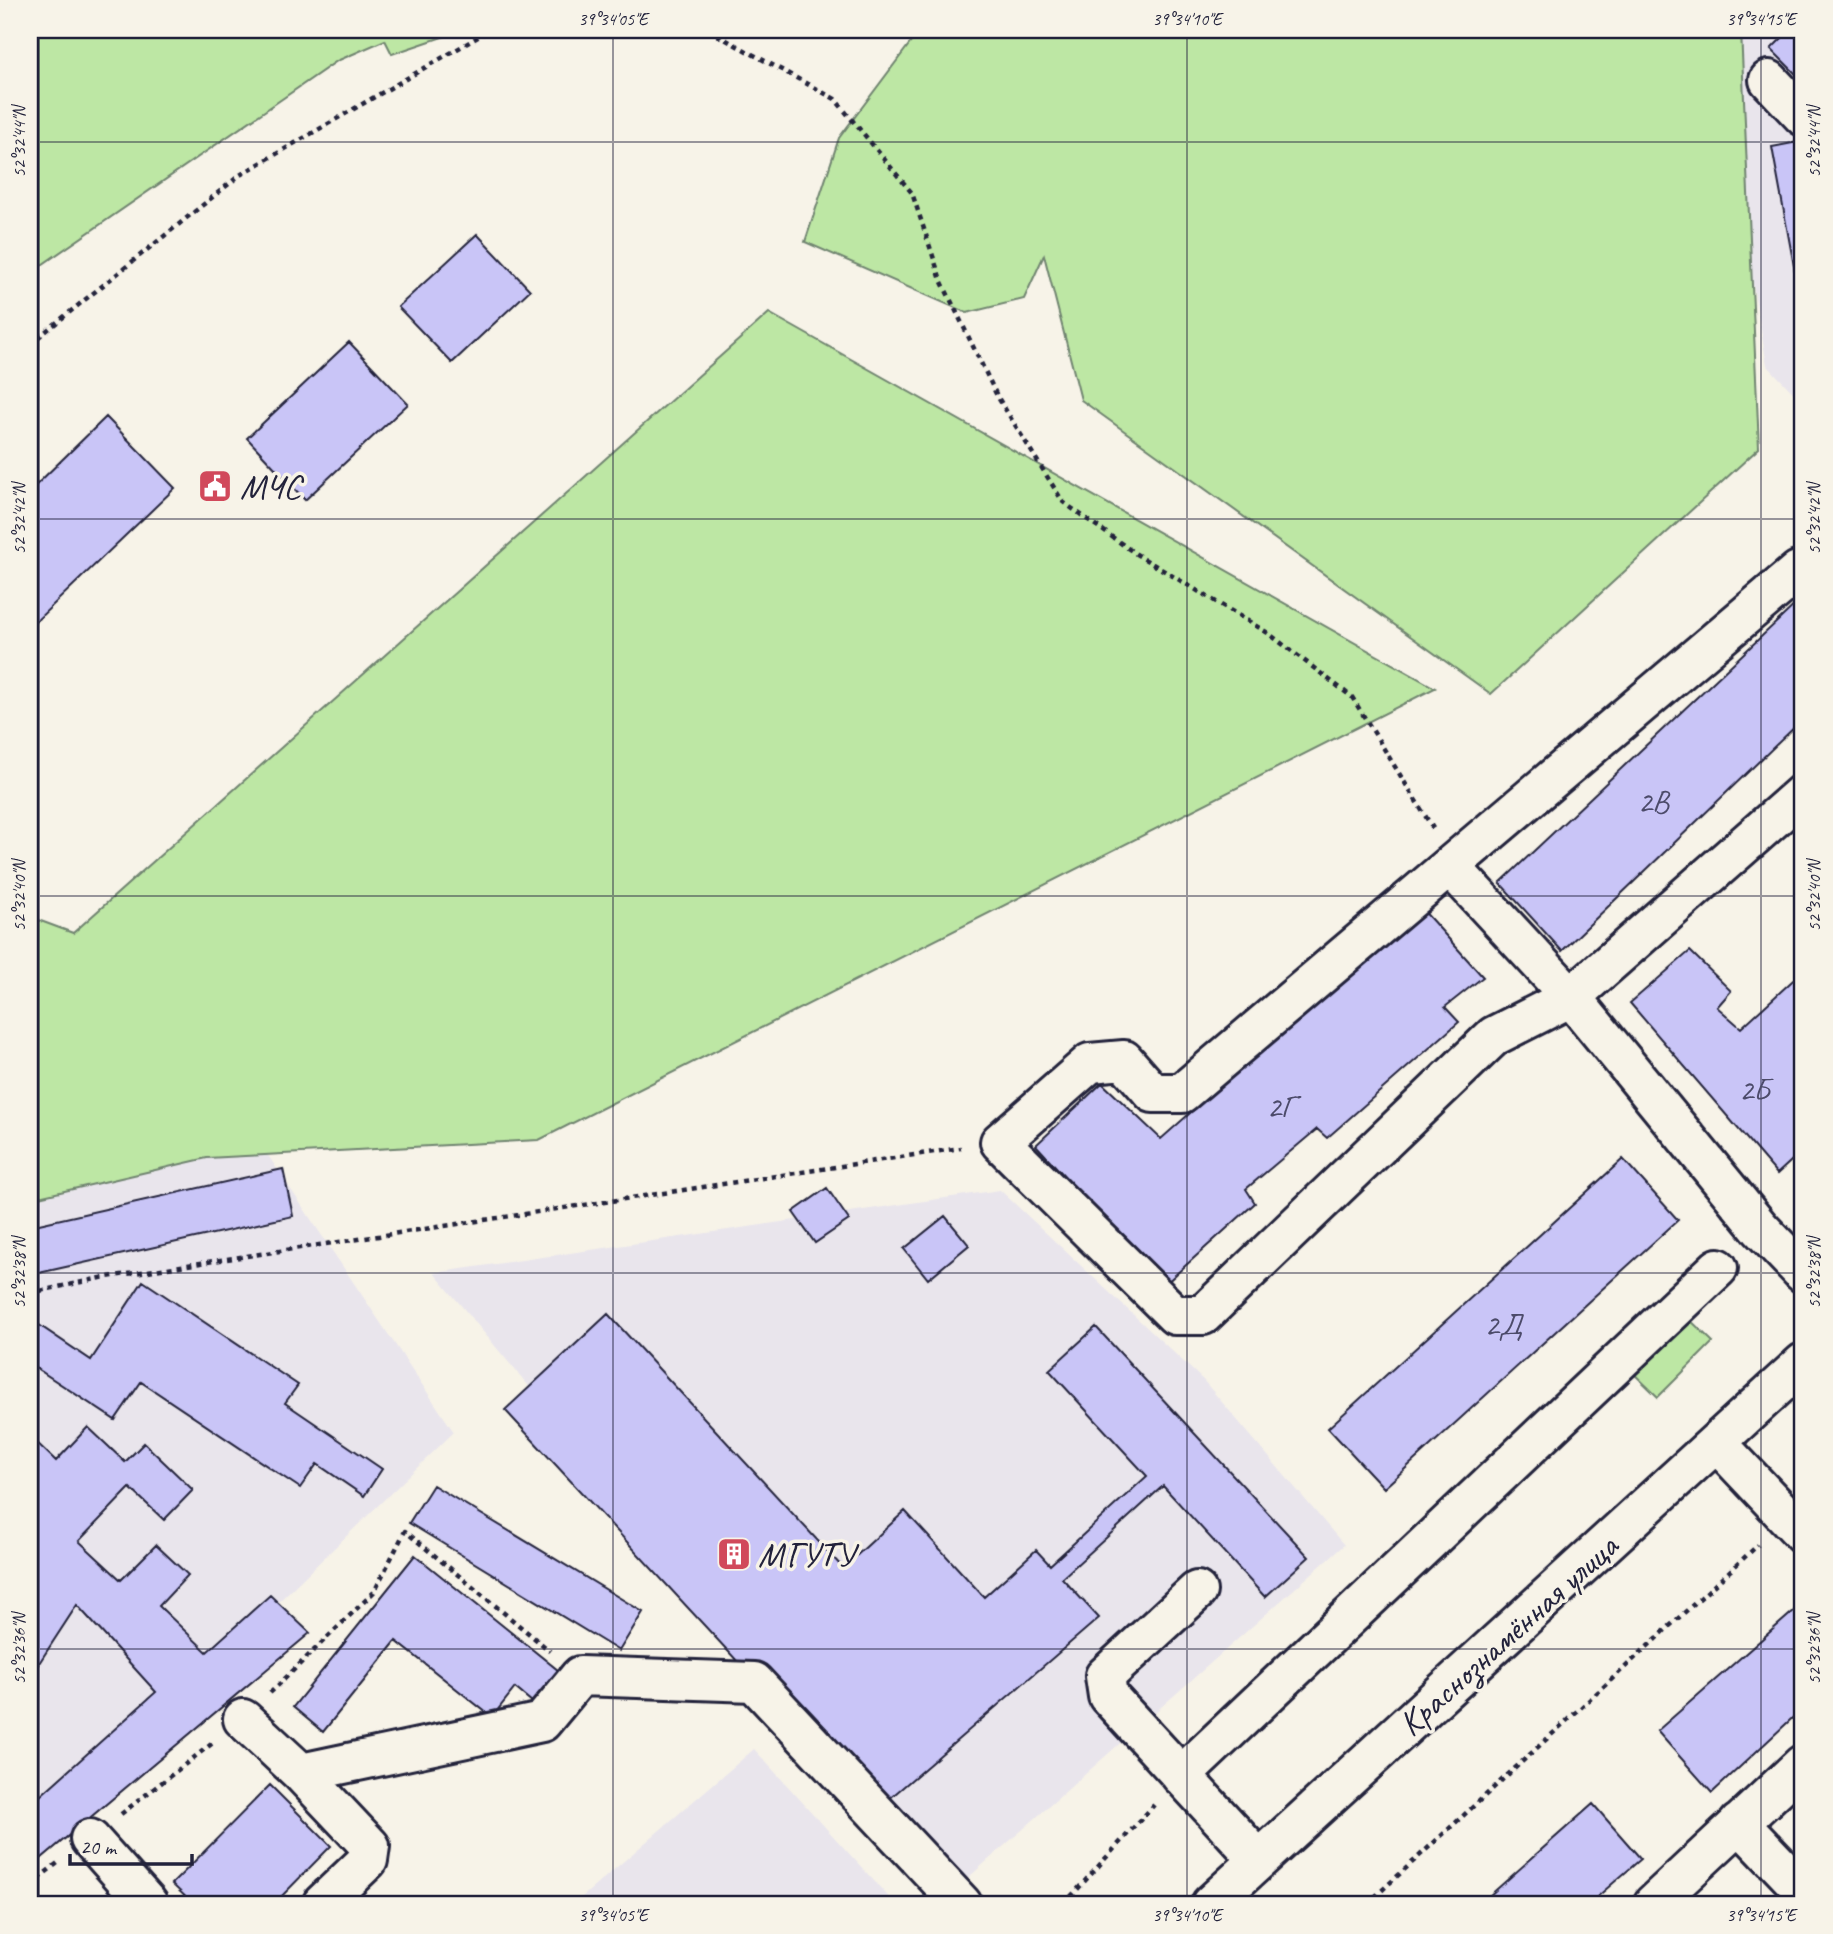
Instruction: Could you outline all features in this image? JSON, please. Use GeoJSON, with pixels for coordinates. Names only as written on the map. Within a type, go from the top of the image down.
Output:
{"type":"FeatureCollection","features":[{"type":"Feature","properties":{"kind":"street"},"geometry":{"type":"LineString","coordinates":[[1769,80],[1803,116]]}},
{"type":"Feature","properties":{"kind":"street"},"geometry":{"type":"LineString","coordinates":[[1803,571],[1798,570],[1182,1094],[1153,1094],[1124,1060],[1090,1063],[1000,1142],[1175,1315],[1203,1315],[1494,1036],[1571,996],[1803,793]]}},
{"type":"Feature","properties":{"kind":"street"},"geometry":{"type":"LineString","coordinates":[[1450,866],[1571,996],[1760,1228],[1803,1273]]}},
{"type":"Feature","properties":{"kind":"street"},"geometry":{"type":"LineString","coordinates":[[1181,1776],[1718,1268]]}},
{"type":"Feature","properties":{"kind":"street","name":"Краснознамённая улица"},"geometry":{"type":"LineString","coordinates":[[1211,1904],[1718,1444],[1803,1363]]}},
{"type":"Feature","properties":{"kind":"street"},"geometry":{"type":"LineString","coordinates":[[1718,1444],[1795,1525]]}},
{"type":"Feature","properties":{"kind":"street"},"geometry":{"type":"LineString","coordinates":[[1197,1591],[1105,1676],[1108,1696],[1259,1860]]}},
{"type":"Feature","properties":{"kind":"street"},"geometry":{"type":"LineString","coordinates":[[301,1773],[542,1722],[580,1676],[754,1682],[962,1904]]}},
{"type":"Feature","properties":{"kind":"street"},"geometry":{"type":"LineString","coordinates":[[243,1719],[301,1773],[370,1846],[368,1860],[322,1904]]}},
{"type":"Feature","properties":{"kind":"street"},"geometry":{"type":"LineString","coordinates":[[1653,1904],[1803,1764]]}},
{"type":"Feature","properties":{"kind":"street"},"geometry":{"type":"LineString","coordinates":[[1739,1823],[1803,1890]]}},
{"type":"Feature","properties":{"kind":"street"},"geometry":{"type":"LineString","coordinates":[[90,1839],[148,1904]]}},
{"type":"Feature","properties":{"kind":"path"},"geometry":{"type":"LineString","coordinates":[[30,344],[240,174],[489,30]]}},
{"type":"Feature","properties":{"kind":"path"},"geometry":{"type":"LineString","coordinates":[[708,30],[835,99],[912,194],[941,280],[997,396],[1063,502],[1136,554],[1268,633],[1352,697],[1428,817],[1450,866]]}},
{"type":"Feature","properties":{"kind":"path"},"geometry":{"type":"LineString","coordinates":[[30,1293],[101,1278],[1000,1142]]}},
{"type":"Feature","properties":{"kind":"path"},"geometry":{"type":"LineString","coordinates":[[1367,1904],[1795,1525]]}},
{"type":"Feature","properties":{"kind":"path"},"geometry":{"type":"LineString","coordinates":[[30,1885],[243,1719],[374,1592],[405,1531],[580,1676]]}},
{"type":"Feature","properties":{"kind":"path"},"geometry":{"type":"LineString","coordinates":[[1064,1904],[1181,1776]]}},
{"type":"Feature","properties":{"kind":"shaded area"},"geometry":{"type":"Polygon","coordinates":[[[1739,30],[1803,30],[1803,403],[1767,365],[1713,55],[1739,30]]]}},
{"type":"Feature","properties":{"kind":"shaded area"},"geometry":{"type":"Polygon","coordinates":[[[228,1096],[454,1432],[51,1822],[30,1887],[30,1131],[228,1096]]]}},
{"type":"Feature","properties":{"kind":"shaded area"},"geometry":{"type":"Polygon","coordinates":[[[1000,1190],[1203,1380],[1344,1545],[952,1892],[434,1273],[1000,1190]]]}},
{"type":"Feature","properties":{"kind":"shaded area"},"geometry":{"type":"Polygon","coordinates":[[[754,1749],[895,1904],[574,1904],[754,1749]]]}},
{"type":"Feature","properties":{"kind":"green space"},"geometry":{"type":"Polygon","coordinates":[[[30,30],[463,30],[392,54],[385,40],[337,61],[30,273],[30,30]]]}},
{"type":"Feature","properties":{"kind":"green space"},"geometry":{"type":"Polygon","coordinates":[[[920,30],[1741,30],[1759,448],[1491,694],[1081,400],[1044,255],[1024,299],[967,313],[805,242],[839,138],[920,30]]]}},
{"type":"Feature","properties":{"kind":"green space"},"geometry":{"type":"Polygon","coordinates":[[[769,313],[1435,688],[539,1140],[207,1158],[30,1199],[30,917],[73,933],[769,313]]]}},
{"type":"Feature","properties":{"kind":"green space"},"geometry":{"type":"Polygon","coordinates":[[[1685,1315],[1713,1342],[1658,1397],[1630,1370],[1685,1315]]]}},
{"type":"Feature","properties":{"kind":"building"},"geometry":{"type":"Polygon","coordinates":[[[1790,30],[1803,30],[1803,81],[1771,49],[1790,30]]]}},
{"type":"Feature","properties":{"kind":"building"},"geometry":{"type":"Polygon","coordinates":[[[1803,141],[1803,315],[1772,147],[1803,141]]]}},
{"type":"Feature","properties":{"kind":"building"},"geometry":{"type":"Polygon","coordinates":[[[477,234],[530,290],[452,363],[398,307],[477,234]]]}},
{"type":"Feature","properties":{"kind":"building"},"geometry":{"type":"Polygon","coordinates":[[[349,342],[408,404],[305,500],[247,438],[349,342]]]}},
{"type":"Feature","properties":{"kind":"building"},"geometry":{"type":"Polygon","coordinates":[[[106,417],[175,488],[30,627],[30,491],[106,417]]]}},
{"type":"Feature","properties":{"kind":"building"},"geometry":{"type":"Polygon","coordinates":[[[1800,600],[1803,604],[1803,719],[1562,951],[1500,883],[1800,600]]]}},
{"type":"Feature","properties":{"kind":"building"},"geometry":{"type":"Polygon","coordinates":[[[1421,908],[1483,977],[1445,1007],[1459,1022],[1327,1138],[1317,1129],[1246,1189],[1255,1203],[1164,1285],[1036,1145],[1102,1083],[1161,1139],[1421,908]]]}},
{"type":"Feature","properties":{"kind":"building"},"geometry":{"type":"Polygon","coordinates":[[[1690,951],[1731,991],[1717,1007],[1741,1028],[1803,971],[1803,1150],[1777,1174],[1630,1003],[1690,951]]]}},
{"type":"Feature","properties":{"kind":"building"},"geometry":{"type":"Polygon","coordinates":[[[1623,1159],[1678,1220],[1384,1488],[1328,1428],[1623,1159]]]}},
{"type":"Feature","properties":{"kind":"building"},"geometry":{"type":"Polygon","coordinates":[[[283,1169],[293,1216],[30,1275],[30,1226],[283,1169]]]}},
{"type":"Feature","properties":{"kind":"building"},"geometry":{"type":"Polygon","coordinates":[[[827,1188],[849,1220],[815,1243],[793,1212],[827,1188]]]}},
{"type":"Feature","properties":{"kind":"building"},"geometry":{"type":"Polygon","coordinates":[[[945,1216],[969,1245],[928,1279],[904,1249],[945,1216]]]}},
{"type":"Feature","properties":{"kind":"building"},"geometry":{"type":"Polygon","coordinates":[[[143,1281],[298,1385],[285,1403],[382,1469],[364,1496],[317,1464],[300,1488],[141,1382],[115,1420],[30,1364],[30,1319],[91,1360],[143,1281]]]}},
{"type":"Feature","properties":{"kind":"building","name":"МГУТУ"},"geometry":{"type":"Polygon","coordinates":[[[608,1314],[843,1568],[905,1511],[984,1597],[1036,1550],[1050,1565],[1147,1476],[1049,1370],[1096,1327],[1309,1557],[1265,1597],[1163,1486],[1062,1578],[1099,1618],[888,1800],[764,1690],[505,1410],[608,1314]]]}},
{"type":"Feature","properties":{"kind":"building"},"geometry":{"type":"Polygon","coordinates":[[[88,1427],[125,1462],[144,1443],[193,1490],[164,1520],[130,1488],[79,1541],[121,1580],[156,1545],[188,1575],[159,1606],[207,1652],[270,1595],[310,1633],[30,1868],[30,1805],[156,1692],[77,1605],[30,1677],[30,1436],[56,1461],[88,1427]]]}},
{"type":"Feature","properties":{"kind":"building"},"geometry":{"type":"Polygon","coordinates":[[[433,1485],[643,1612],[619,1651],[409,1523],[433,1485]]]}},
{"type":"Feature","properties":{"kind":"building"},"geometry":{"type":"Polygon","coordinates":[[[415,1555],[564,1675],[538,1707],[515,1688],[492,1717],[396,1641],[323,1732],[293,1707],[415,1555]]]}},
{"type":"Feature","properties":{"kind":"building"},"geometry":{"type":"Polygon","coordinates":[[[1803,1603],[1803,1708],[1712,1793],[1657,1731],[1803,1603]]]}},
{"type":"Feature","properties":{"kind":"building"},"geometry":{"type":"Polygon","coordinates":[[[270,1785],[331,1846],[274,1904],[193,1904],[172,1884],[270,1785]]]}},
{"type":"Feature","properties":{"kind":"building"},"geometry":{"type":"Polygon","coordinates":[[[1593,1804],[1641,1859],[1589,1904],[1480,1904],[1593,1804]]]}},
{"type":"Feature","properties":{"kind":"place","name":"МЧС"},"geometry":{"type":"Point","coordinates":[215,486]}},
{"type":"Feature","properties":{"kind":"place","name":"МГУТУ"},"geometry":{"type":"Point","coordinates":[734,1554]}}]}
